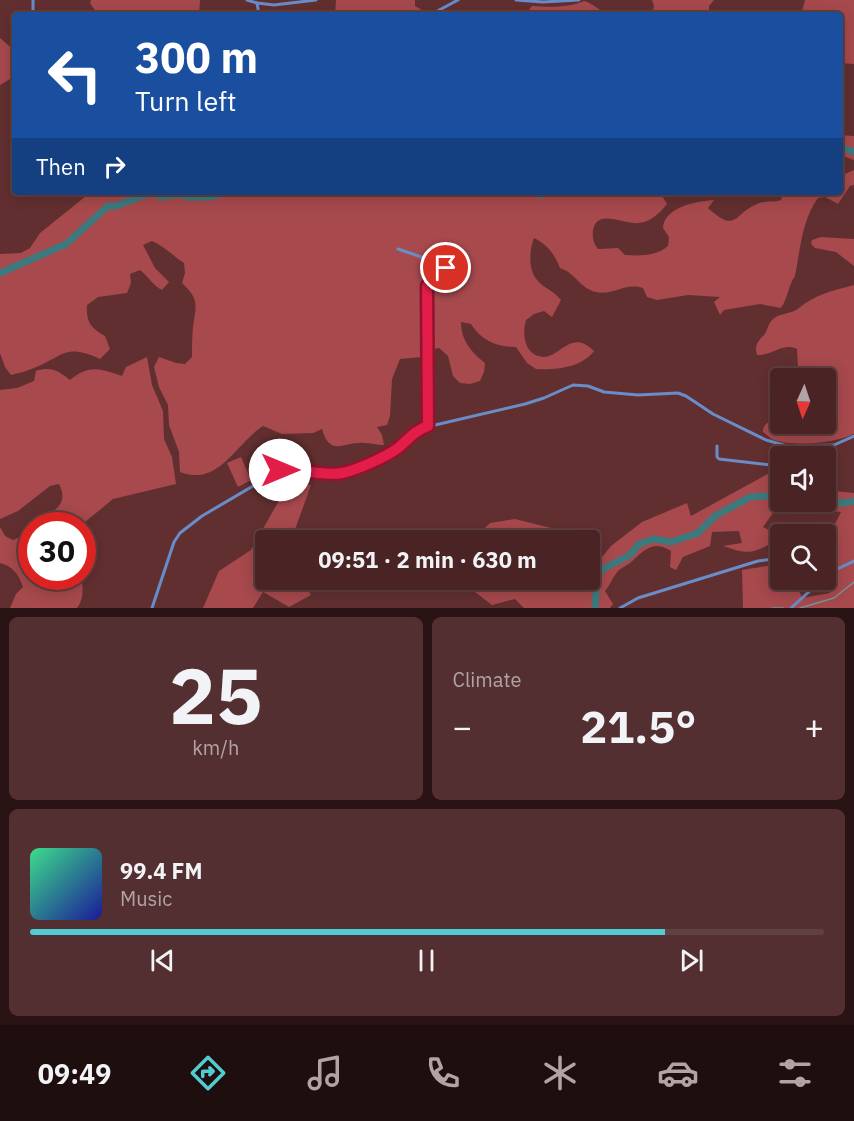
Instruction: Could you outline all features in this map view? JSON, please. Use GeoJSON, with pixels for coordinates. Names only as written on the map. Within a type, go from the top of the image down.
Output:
{"type":"FeatureCollection","features":[{"type":"Feature","properties":{"kind":"street"},"geometry":{"type":"LineString","coordinates":[[247,0],[274,4],[316,0]]}},
{"type":"Feature","properties":{"kind":"street"},"geometry":{"type":"LineString","coordinates":[[436,12],[458,0]]}},
{"type":"Feature","properties":{"kind":"street"},"geometry":{"type":"LineString","coordinates":[[516,0],[543,2],[579,0]]}},
{"type":"Feature","properties":{"kind":"street"},"geometry":{"type":"LineString","coordinates":[[256,3],[258,12]]}},
{"type":"Feature","properties":{"kind":"street"},"geometry":{"type":"LineString","coordinates":[[398,249],[436,262],[450,272],[448,279],[427,286],[428,426]]}},
{"type":"Feature","properties":{"kind":"street"},"geometry":{"type":"LineString","coordinates":[[152,608],[174,542],[180,533],[202,516],[280,470],[302,469],[342,473],[391,452],[418,429],[525,404],[573,385],[580,384],[604,392],[622,394],[678,393],[713,414],[766,440],[787,446]]}},
{"type":"Feature","properties":{"kind":"street"},"geometry":{"type":"LineString","coordinates":[[819,446],[834,445],[854,436]]}},
{"type":"Feature","properties":{"kind":"street"},"geometry":{"type":"LineString","coordinates":[[717,446],[719,459],[770,465]]}},
{"type":"Feature","properties":{"kind":"street"},"geometry":{"type":"LineString","coordinates":[[620,608],[638,598],[758,561],[770,559]]}},
{"type":"Feature","properties":{"kind":"street"},"geometry":{"type":"LineString","coordinates":[[836,570],[854,561]]}},
{"type":"Feature","properties":{"kind":"street"},"geometry":{"type":"LineString","coordinates":[[791,608],[811,590]]}},
{"type":"Feature","properties":{"kind":"shaded area"},"geometry":{"type":"Polygon","coordinates":[[[91,0],[200,0],[199,12],[96,12],[90,3],[91,0]]]}},
{"type":"Feature","properties":{"kind":"shaded area"},"geometry":{"type":"Polygon","coordinates":[[[336,0],[415,0],[415,6],[422,10],[421,12],[335,12],[336,0]]]}},
{"type":"Feature","properties":{"kind":"shaded area"},"geometry":{"type":"Polygon","coordinates":[[[652,0],[714,0],[709,6],[709,12],[653,12],[652,0]]]}},
{"type":"Feature","properties":{"kind":"shaded area"},"geometry":{"type":"Polygon","coordinates":[[[805,0],[854,0],[854,64],[843,63],[843,12],[802,12],[805,0]]]}},
{"type":"Feature","properties":{"kind":"shaded area"},"geometry":{"type":"Polygon","coordinates":[[[584,1],[590,3],[604,12],[527,12],[532,6],[552,7],[584,1]]]}},
{"type":"Feature","properties":{"kind":"shaded area"},"geometry":{"type":"Polygon","coordinates":[[[0,38],[12,48],[12,78],[0,85],[0,38]]]}},
{"type":"Feature","properties":{"kind":"shaded area"},"geometry":{"type":"Polygon","coordinates":[[[843,135],[854,136],[854,160],[843,156],[843,135]]]}},
{"type":"Feature","properties":{"kind":"shaded area"},"geometry":{"type":"Polygon","coordinates":[[[854,170],[854,185],[850,186],[838,204],[825,197],[818,198],[808,216],[795,276],[781,308],[760,304],[724,310],[720,315],[714,302],[720,297],[688,295],[657,300],[647,297],[643,288],[636,287],[596,292],[560,268],[550,251],[534,238],[530,255],[532,272],[541,284],[561,300],[552,317],[544,311],[526,320],[524,331],[528,348],[543,357],[579,342],[594,351],[589,357],[575,364],[560,368],[536,369],[527,363],[516,347],[490,342],[471,324],[461,322],[468,345],[485,363],[480,381],[470,384],[460,383],[453,376],[448,356],[439,348],[428,350],[421,357],[400,359],[392,379],[390,416],[387,425],[377,427],[384,445],[357,443],[334,446],[325,438],[322,429],[313,433],[282,434],[263,426],[216,469],[205,474],[194,475],[180,472],[179,452],[169,425],[168,405],[159,387],[154,367],[159,357],[185,364],[192,357],[192,334],[196,308],[192,294],[182,283],[185,273],[184,263],[152,241],[143,245],[155,268],[169,282],[162,290],[140,270],[130,274],[131,283],[127,293],[98,297],[87,305],[90,324],[105,336],[110,349],[100,359],[79,352],[65,353],[44,364],[11,375],[0,353],[0,254],[21,253],[30,248],[40,233],[87,195],[662,195],[667,204],[651,219],[633,223],[605,218],[595,224],[593,231],[594,243],[598,249],[618,248],[625,255],[648,255],[668,246],[669,237],[663,228],[665,221],[669,215],[682,206],[714,200],[708,208],[717,216],[730,221],[760,203],[781,200],[783,195],[843,195],[843,175],[854,170]]]}},
{"type":"Feature","properties":{"kind":"shaded area"},"geometry":{"type":"Polygon","coordinates":[[[821,237],[854,239],[854,266],[836,252],[815,248],[811,244],[812,240],[821,237]]]}},
{"type":"Feature","properties":{"kind":"shaded area"},"geometry":{"type":"Polygon","coordinates":[[[854,285],[854,434],[815,443],[793,443],[773,439],[763,432],[763,428],[770,422],[770,434],[836,434],[836,368],[798,368],[797,349],[792,347],[762,355],[757,355],[756,349],[773,319],[832,291],[854,285]]]}},
{"type":"Feature","properties":{"kind":"shaded area"},"geometry":{"type":"Polygon","coordinates":[[[147,357],[152,385],[163,411],[164,439],[172,457],[176,484],[113,499],[96,513],[53,512],[61,502],[62,491],[59,484],[50,486],[18,511],[0,519],[0,390],[17,388],[34,381],[36,371],[46,369],[58,372],[70,380],[83,372],[95,369],[122,376],[126,367],[147,357]]]}},
{"type":"Feature","properties":{"kind":"shaded area"},"geometry":{"type":"Polygon","coordinates":[[[275,449],[279,463],[263,468],[259,454],[275,449]]]}},
{"type":"Feature","properties":{"kind":"shaded area"},"geometry":{"type":"Polygon","coordinates":[[[241,457],[251,480],[238,487],[227,463],[241,457]]]}},
{"type":"Feature","properties":{"kind":"shaded area"},"geometry":{"type":"Polygon","coordinates":[[[770,473],[770,512],[774,512],[763,527],[770,531],[770,543],[758,550],[747,552],[723,546],[742,543],[739,531],[712,532],[710,546],[683,557],[676,570],[670,567],[671,551],[653,546],[619,570],[605,591],[613,604],[610,608],[524,608],[515,599],[492,605],[472,590],[600,590],[600,560],[611,546],[642,522],[687,503],[691,516],[770,473]]]}},
{"type":"Feature","properties":{"kind":"shaded area"},"geometry":{"type":"Polygon","coordinates":[[[290,481],[311,485],[295,530],[262,530],[290,481]]]}},
{"type":"Feature","properties":{"kind":"shaded area"},"geometry":{"type":"Polygon","coordinates":[[[836,491],[854,493],[854,608],[743,608],[742,570],[770,566],[770,590],[798,590],[802,598],[836,590],[835,524],[841,512],[836,511],[836,491]]]}},
{"type":"Feature","properties":{"kind":"shaded area"},"geometry":{"type":"Polygon","coordinates":[[[515,519],[559,530],[483,530],[490,523],[515,519]]]}},
{"type":"Feature","properties":{"kind":"shaded area"},"geometry":{"type":"Polygon","coordinates":[[[0,527],[5,536],[13,540],[18,538],[18,576],[9,566],[0,563],[0,527]]]}},
{"type":"Feature","properties":{"kind":"shaded area"},"geometry":{"type":"Polygon","coordinates":[[[255,543],[255,590],[308,590],[311,595],[289,607],[263,592],[253,608],[203,608],[219,571],[251,550],[255,543]]]}},
{"type":"Feature","properties":{"kind":"shaded area"},"geometry":{"type":"Polygon","coordinates":[[[20,590],[83,590],[83,592],[77,608],[10,608],[20,590]]]}},
{"type":"Feature","properties":{"kind":"waterway"},"geometry":{"type":"LineString","coordinates":[[843,148],[854,152]]}},
{"type":"Feature","properties":{"kind":"waterway"},"geometry":{"type":"LineString","coordinates":[[0,273],[66,244],[108,206],[116,206],[145,195]]}},
{"type":"Feature","properties":{"kind":"waterway"},"geometry":{"type":"LineString","coordinates":[[156,195],[163,197],[174,195]]}},
{"type":"Feature","properties":{"kind":"waterway"},"geometry":{"type":"LineString","coordinates":[[182,195],[187,197],[217,195]]}},
{"type":"Feature","properties":{"kind":"waterway"},"geometry":{"type":"LineString","coordinates":[[595,608],[597,577],[603,569],[630,555],[639,544],[654,539],[671,542],[698,533],[715,516],[750,497],[770,496]]}},
{"type":"Feature","properties":{"kind":"waterway"},"geometry":{"type":"LineString","coordinates":[[836,502],[854,501]]}},
{"type":"Feature","properties":{"kind":"waterway"},"geometry":{"type":"LineString","coordinates":[[800,608],[834,598],[854,582]]}},
{"type":"Feature","properties":{"kind":"waterway"},"geometry":{"type":"LineString","coordinates":[[772,608],[783,608]]}},
{"type":"Feature","properties":{"kind":"route"},"geometry":{"type":"LineString","coordinates":[[280,470],[291,468],[342,473],[391,452],[418,429],[428,426],[426,291],[429,284],[448,279],[450,272],[446,268]]}}]}
